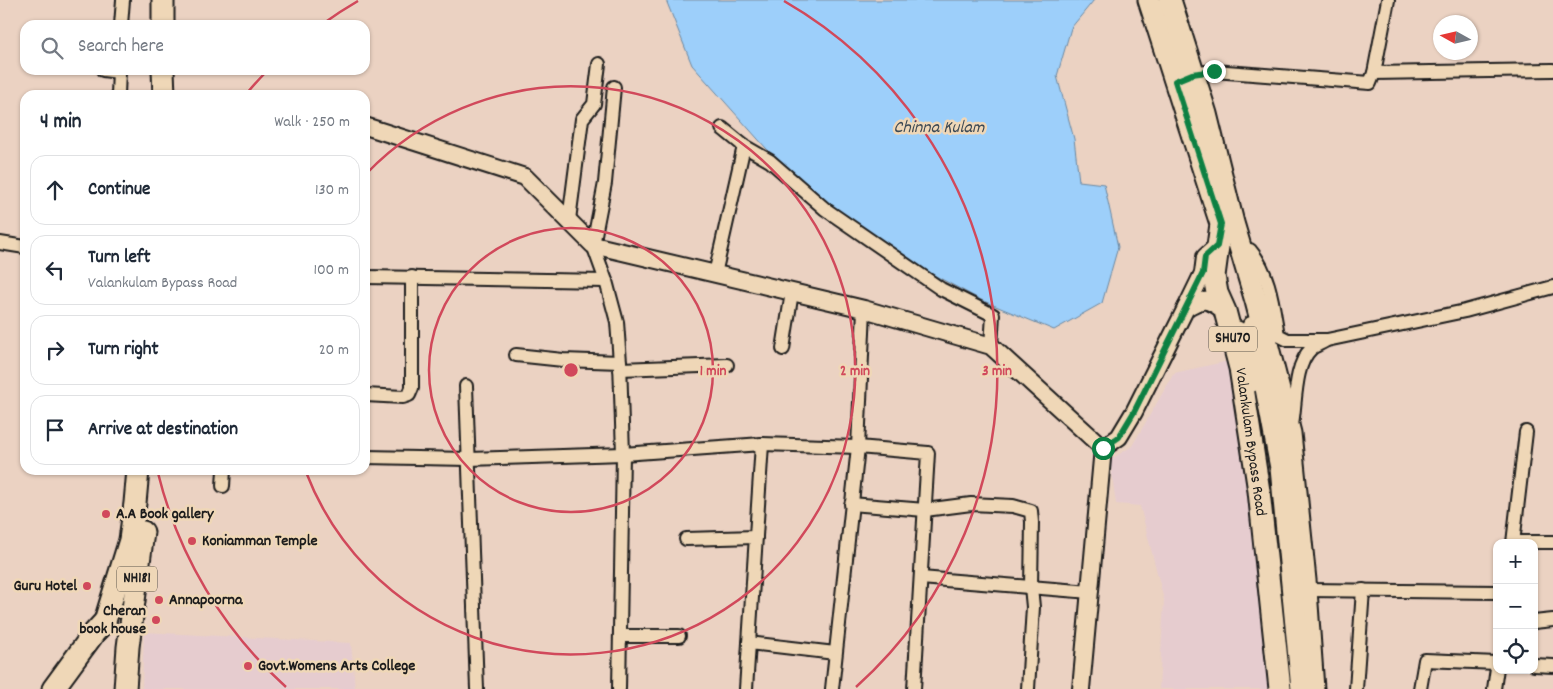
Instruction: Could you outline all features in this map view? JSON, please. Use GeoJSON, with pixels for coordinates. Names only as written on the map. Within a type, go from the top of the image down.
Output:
{"type":"FeatureCollection","features":[{"type":"Feature","properties":{"kind":"main road"},"geometry":{"type":"LineString","coordinates":[[163,0],[163,20]]}},
{"type":"Feature","properties":{"kind":"main road"},"geometry":{"type":"LineString","coordinates":[[176,0],[176,20]]}},
{"type":"Feature","properties":{"kind":"main road","name":"Valankulam Bypass Road"},"geometry":{"type":"LineString","coordinates":[[1149,0],[1184,77]]}},
{"type":"Feature","properties":{"kind":"main road","name":"Valankulam Bypass Road"},"geometry":{"type":"LineString","coordinates":[[1170,0],[1177,22],[1184,77],[1224,237],[1214,276],[1217,293],[1241,321],[1290,433],[1314,689]]}},
{"type":"Feature","properties":{"kind":"main road"},"geometry":{"type":"LineString","coordinates":[[164,75],[164,90]]}},
{"type":"Feature","properties":{"kind":"main road"},"geometry":{"type":"LineString","coordinates":[[176,75],[176,90]]}},
{"type":"Feature","properties":{"kind":"main road","name":"Valankulam Bypass Road"},"geometry":{"type":"LineString","coordinates":[[1224,237],[1241,251],[1240,368],[1256,474],[1280,689]]}},
{"type":"Feature","properties":{"kind":"main road"},"geometry":{"type":"LineString","coordinates":[[1241,321],[1268,468],[1291,689]]}},
{"type":"Feature","properties":{"kind":"main road"},"geometry":{"type":"LineString","coordinates":[[1241,321],[1263,372],[1281,468],[1302,689]]}},
{"type":"Feature","properties":{"kind":"main road","name":"NH181"},"geometry":{"type":"LineString","coordinates":[[53,689],[94,633],[106,622],[130,540],[138,475]]}},
{"type":"Feature","properties":{"kind":"main road","name":"NH181"},"geometry":{"type":"LineString","coordinates":[[125,689],[128,646],[150,475]]}},
{"type":"Feature","properties":{"kind":"main road"},"geometry":{"type":"LineString","coordinates":[[94,633],[113,631],[120,633],[128,646]]}},
{"type":"Feature","properties":{"kind":"street"},"geometry":{"type":"LineString","coordinates":[[121,20],[123,0]]}},
{"type":"Feature","properties":{"kind":"street"},"geometry":{"type":"LineString","coordinates":[[1177,22],[1181,13],[1180,0]]}},
{"type":"Feature","properties":{"kind":"street"},"geometry":{"type":"LineString","coordinates":[[1184,77],[1214,71],[1370,83],[1374,73],[1388,0]]}},
{"type":"Feature","properties":{"kind":"street"},"geometry":{"type":"LineString","coordinates":[[568,220],[582,118],[594,104],[599,64]]}},
{"type":"Feature","properties":{"kind":"street"},"geometry":{"type":"LineString","coordinates":[[1374,73],[1553,70]]}},
{"type":"Feature","properties":{"kind":"street"},"geometry":{"type":"LineString","coordinates":[[118,90],[119,75]]}},
{"type":"Feature","properties":{"kind":"street"},"geometry":{"type":"LineString","coordinates":[[593,245],[605,183],[614,87]]}},
{"type":"Feature","properties":{"kind":"street"},"geometry":{"type":"LineString","coordinates":[[370,128],[526,177],[593,245],[606,281],[617,322],[620,366],[623,454],[620,689]]}},
{"type":"Feature","properties":{"kind":"street"},"geometry":{"type":"LineString","coordinates":[[722,128],[744,146],[770,161],[825,209],[941,289],[993,315],[991,346]]}},
{"type":"Feature","properties":{"kind":"street"},"geometry":{"type":"LineString","coordinates":[[715,274],[744,146]]}},
{"type":"Feature","properties":{"kind":"street"},"geometry":{"type":"LineString","coordinates":[[1103,448],[1119,437],[1134,412],[1203,273],[1205,257],[1224,237]]}},
{"type":"Feature","properties":{"kind":"street"},"geometry":{"type":"LineString","coordinates":[[0,243],[20,246]]}},
{"type":"Feature","properties":{"kind":"street"},"geometry":{"type":"LineString","coordinates":[[593,245],[864,309],[991,346],[1103,448]]}},
{"type":"Feature","properties":{"kind":"street"},"geometry":{"type":"LineString","coordinates":[[1241,251],[1250,250],[1259,260],[1267,282],[1278,335],[1288,340],[1327,340],[1464,311],[1553,286]]}},
{"type":"Feature","properties":{"kind":"street"},"geometry":{"type":"LineString","coordinates":[[370,277],[606,281]]}},
{"type":"Feature","properties":{"kind":"street"},"geometry":{"type":"LineString","coordinates":[[370,395],[403,397],[409,395],[412,388],[412,277]]}},
{"type":"Feature","properties":{"kind":"street"},"geometry":{"type":"LineString","coordinates":[[783,349],[792,292]]}},
{"type":"Feature","properties":{"kind":"street"},"geometry":{"type":"LineString","coordinates":[[1186,308],[1200,300],[1209,300],[1241,321]]}},
{"type":"Feature","properties":{"kind":"street"},"geometry":{"type":"LineString","coordinates":[[832,689],[858,447],[864,309]]}},
{"type":"Feature","properties":{"kind":"street"},"geometry":{"type":"LineString","coordinates":[[1290,433],[1297,381],[1303,360],[1311,349],[1327,340]]}},
{"type":"Feature","properties":{"kind":"street"},"geometry":{"type":"LineString","coordinates":[[516,355],[620,366],[727,365]]}},
{"type":"Feature","properties":{"kind":"street"},"geometry":{"type":"LineString","coordinates":[[466,386],[477,689]]}},
{"type":"Feature","properties":{"kind":"street"},"geometry":{"type":"LineString","coordinates":[[1514,539],[1526,432]]}},
{"type":"Feature","properties":{"kind":"street"},"geometry":{"type":"LineString","coordinates":[[746,689],[762,444]]}},
{"type":"Feature","properties":{"kind":"street"},"geometry":{"type":"LineString","coordinates":[[370,457],[469,459],[623,454],[762,444],[858,447],[928,453],[914,689]]}},
{"type":"Feature","properties":{"kind":"street"},"geometry":{"type":"LineString","coordinates":[[1081,689],[1103,448]]}},
{"type":"Feature","properties":{"kind":"street"},"geometry":{"type":"LineString","coordinates":[[223,486],[224,475]]}},
{"type":"Feature","properties":{"kind":"street"},"geometry":{"type":"LineString","coordinates":[[852,504],[925,510],[971,504],[1013,506],[1031,511],[1031,587],[1033,607],[1028,689]]}},
{"type":"Feature","properties":{"kind":"street"},"geometry":{"type":"LineString","coordinates":[[686,539],[756,536]]}},
{"type":"Feature","properties":{"kind":"street"},"geometry":{"type":"LineString","coordinates":[[1538,542],[1553,542]]}},
{"type":"Feature","properties":{"kind":"street"},"geometry":{"type":"LineString","coordinates":[[921,578],[1090,592]]}},
{"type":"Feature","properties":{"kind":"street"},"geometry":{"type":"LineString","coordinates":[[1306,590],[1493,592]]}},
{"type":"Feature","properties":{"kind":"street"},"geometry":{"type":"LineString","coordinates":[[1356,689],[1363,590]]}},
{"type":"Feature","properties":{"kind":"street"},"geometry":{"type":"LineString","coordinates":[[1538,622],[1553,620]]}},
{"type":"Feature","properties":{"kind":"street"},"geometry":{"type":"LineString","coordinates":[[620,636],[679,636]]}},
{"type":"Feature","properties":{"kind":"street"},"geometry":{"type":"LineString","coordinates":[[749,643],[836,653]]}},
{"type":"Feature","properties":{"kind":"street"},"geometry":{"type":"LineString","coordinates":[[1420,689],[1425,660],[1493,663]]}},
{"type":"Feature","properties":{"kind":"street"},"geometry":{"type":"LineString","coordinates":[[1538,665],[1553,666]]}},
{"type":"Feature","properties":{"kind":"street"},"geometry":{"type":"LineString","coordinates":[[1494,689],[1496,674]]}},
{"type":"Feature","properties":{"kind":"shaded area"},"geometry":{"type":"Polygon","coordinates":[[[1242,358],[1282,689],[1159,689],[1164,600],[1140,506],[1116,504],[1110,460],[1132,446],[1174,373],[1242,358]]]}},
{"type":"Feature","properties":{"kind":"shaded area","name":"Govt.Womens Arts College"},"geometry":{"type":"Polygon","coordinates":[[[144,632],[351,643],[355,689],[142,689],[144,632]]]}},
{"type":"Feature","properties":{"kind":"water","name":"Chinna Kulam"},"geometry":{"type":"Polygon","coordinates":[[[666,0],[1094,0],[1071,28],[1057,76],[1074,139],[1079,181],[1104,184],[1118,247],[1102,303],[1054,330],[981,300],[881,247],[782,166],[692,65],[666,0]]]}},
{"type":"Feature","properties":{"kind":"place","name":"A.A Book gallery"},"geometry":{"type":"Point","coordinates":[106,514]}},
{"type":"Feature","properties":{"kind":"place","name":"Koniamman Temple"},"geometry":{"type":"Point","coordinates":[192,541]}},
{"type":"Feature","properties":{"kind":"place","name":"Guru Hotel"},"geometry":{"type":"Point","coordinates":[87,586]}},
{"type":"Feature","properties":{"kind":"place","name":"Annapoorna"},"geometry":{"type":"Point","coordinates":[159,600]}},
{"type":"Feature","properties":{"kind":"place","name":"Cheran book house"},"geometry":{"type":"Point","coordinates":[156,620]}},
{"type":"Feature","properties":{"kind":"place","name":"Govt.Womens Arts College"},"geometry":{"type":"Point","coordinates":[248,666]}},
{"type":"Feature","properties":{"kind":"route"},"geometry":{"type":"LineString","coordinates":[[1103,448],[1119,437],[1134,412],[1203,273],[1205,257],[1217,246],[1221,224],[1175,81],[1192,74],[1214,71]]}}]}
